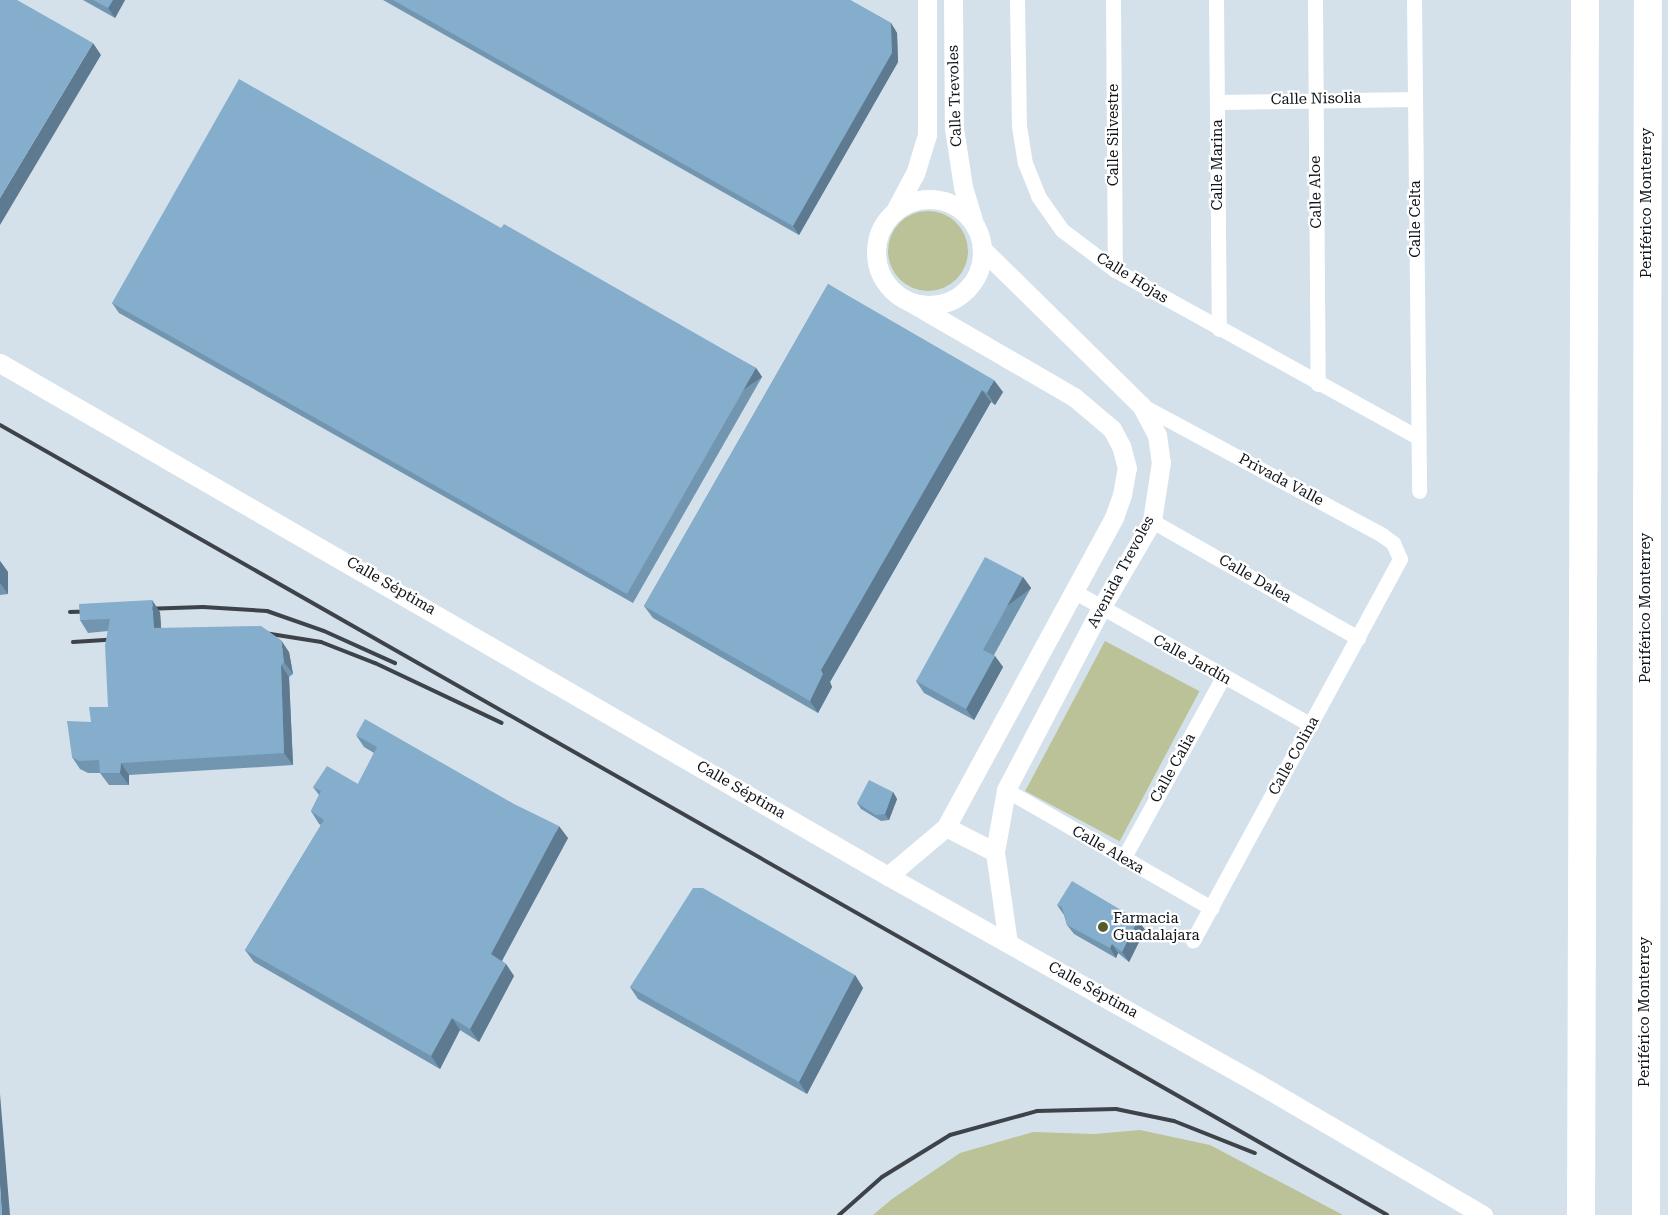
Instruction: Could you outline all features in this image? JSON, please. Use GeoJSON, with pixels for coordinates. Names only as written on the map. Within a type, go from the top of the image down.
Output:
{"type":"FeatureCollection","features":[{"type":"Feature","properties":{"kind":"highway"},"geometry":{"type":"LineString","coordinates":[[1581,1215],[1584,0]]}},
{"type":"Feature","properties":{"kind":"highway","name":"Periférico Monterrey"},"geometry":{"type":"LineString","coordinates":[[1646,1215],[1648,0]]}},
{"type":"Feature","properties":{"kind":"street","name":"Calle Trevoles"},"geometry":{"type":"LineString","coordinates":[[896,210],[915,174],[927,135],[927,0]]}},
{"type":"Feature","properties":{"kind":"street","name":"Calle Trevoles"},"geometry":{"type":"LineString","coordinates":[[953,0],[954,128],[963,187],[973,220]]}},
{"type":"Feature","properties":{"kind":"street","name":"Calle Hojas"},"geometry":{"type":"LineString","coordinates":[[1017,0],[1019,126],[1031,180],[1047,210],[1062,230],[1115,270],[1318,384],[1417,437]]}},
{"type":"Feature","properties":{"kind":"street","name":"Calle Silvestre"},"geometry":{"type":"LineString","coordinates":[[1113,0],[1115,270]]}},
{"type":"Feature","properties":{"kind":"street","name":"Calle Marina"},"geometry":{"type":"LineString","coordinates":[[1216,0],[1219,329]]}},
{"type":"Feature","properties":{"kind":"street","name":"Calle Aloe"},"geometry":{"type":"LineString","coordinates":[[1315,0],[1318,384]]}},
{"type":"Feature","properties":{"kind":"street","name":"Calle Celta"},"geometry":{"type":"LineString","coordinates":[[1414,0],[1419,491]]}},
{"type":"Feature","properties":{"kind":"street","name":"Calle Nisolia"},"geometry":{"type":"LineString","coordinates":[[1218,102],[1315,98],[1415,99]]}},
{"type":"Feature","properties":{"kind":"street"},"geometry":{"type":"LineString","coordinates":[[937,199],[957,206],[973,220],[983,250],[978,276],[960,296],[936,305],[910,302],[894,292],[882,277],[876,259],[877,241],[884,223],[896,210],[915,200],[937,199]]}},
{"type":"Feature","properties":{"kind":"street","name":"Avenida Trevoles"},"geometry":{"type":"LineString","coordinates":[[983,250],[1141,405],[1157,435],[1161,462],[1152,521],[1101,608],[1006,790],[995,852],[1008,943]]}},
{"type":"Feature","properties":{"kind":"street","name":"Avenida Trevoles"},"geometry":{"type":"LineString","coordinates":[[888,876],[946,827],[1075,592],[1122,495],[1127,468],[1116,438],[1094,412],[1074,397],[910,302]]}},
{"type":"Feature","properties":{"kind":"street","name":"Calle Séptima"},"geometry":{"type":"LineString","coordinates":[[0,363],[888,876],[1257,1082],[1483,1215]]}},
{"type":"Feature","properties":{"kind":"street","name":"Privada Valle"},"geometry":{"type":"LineString","coordinates":[[1141,405],[1382,535],[1398,551],[1400,559],[1396,571]]}},
{"type":"Feature","properties":{"kind":"street","name":"Calle Dalea"},"geometry":{"type":"LineString","coordinates":[[1152,521],[1358,638]]}},
{"type":"Feature","properties":{"kind":"street","name":"Calle Colina"},"geometry":{"type":"LineString","coordinates":[[1193,941],[1396,571]]}},
{"type":"Feature","properties":{"kind":"street","name":"Calle Jardín"},"geometry":{"type":"LineString","coordinates":[[1075,592],[1311,725]]}},
{"type":"Feature","properties":{"kind":"street","name":"Calle Calia"},"geometry":{"type":"LineString","coordinates":[[1123,859],[1223,677]]}},
{"type":"Feature","properties":{"kind":"street","name":"Calle Alexa"},"geometry":{"type":"LineString","coordinates":[[1006,790],[1211,908]]}},
{"type":"Feature","properties":{"kind":"street"},"geometry":{"type":"LineString","coordinates":[[946,827],[995,852]]}},
{"type":"Feature","properties":{"kind":"green space"},"geometry":{"type":"Polygon","coordinates":[[[928,211],[943,214],[956,223],[965,236],[968,251],[965,266],[956,279],[943,288],[928,291],[913,288],[900,279],[891,266],[888,251],[891,236],[900,223],[913,214],[928,211]]]}},
{"type":"Feature","properties":{"kind":"green space"},"geometry":{"type":"Polygon","coordinates":[[[1105,641],[1199,691],[1120,841],[1025,791],[1105,641]]]}},
{"type":"Feature","properties":{"kind":"green space"},"geometry":{"type":"Polygon","coordinates":[[[1140,1130],[1210,1145],[1343,1215],[873,1215],[892,1199],[960,1153],[1033,1132],[1094,1134],[1140,1130]]]}},
{"type":"Feature","properties":{"kind":"building"},"geometry":{"type":"Polygon","coordinates":[[[0,0],[17,0],[93,43],[0,198],[0,0]]]}},
{"type":"Feature","properties":{"kind":"building"},"geometry":{"type":"Polygon","coordinates":[[[93,0],[113,0],[108,8],[93,0]]]}},
{"type":"Feature","properties":{"kind":"building"},"geometry":{"type":"Polygon","coordinates":[[[393,0],[850,0],[891,23],[892,53],[793,226],[393,0]]]}},
{"type":"Feature","properties":{"kind":"building"},"geometry":{"type":"Polygon","coordinates":[[[239,79],[501,228],[504,224],[756,368],[627,594],[112,303],[239,79]]]}},
{"type":"Feature","properties":{"kind":"building"},"geometry":{"type":"Polygon","coordinates":[[[828,284],[994,380],[987,393],[982,390],[821,670],[823,674],[810,701],[644,606],[828,284]]]}},
{"type":"Feature","properties":{"kind":"building"},"geometry":{"type":"Polygon","coordinates":[[[985,557],[1023,577],[983,650],[995,656],[966,709],[916,681],[985,557]]]}},
{"type":"Feature","properties":{"kind":"building"},"geometry":{"type":"Polygon","coordinates":[[[152,600],[154,628],[261,626],[281,640],[284,662],[281,665],[284,753],[121,763],[120,773],[100,773],[99,760],[79,761],[72,757],[67,721],[91,722],[89,707],[108,707],[105,645],[110,619],[80,620],[79,604],[152,600]]]}},
{"type":"Feature","properties":{"kind":"building"},"geometry":{"type":"Polygon","coordinates":[[[365,719],[514,804],[559,826],[491,954],[506,964],[470,1029],[452,1018],[431,1056],[245,950],[324,820],[311,811],[321,791],[313,787],[327,766],[358,784],[377,747],[356,735],[365,719]]]}},
{"type":"Feature","properties":{"kind":"building"},"geometry":{"type":"Polygon","coordinates":[[[869,780],[893,792],[885,814],[876,815],[857,803],[869,780]]]}},
{"type":"Feature","properties":{"kind":"building"},"geometry":{"type":"Polygon","coordinates":[[[1072,881],[1138,920],[1122,952],[1112,944],[1110,948],[1067,925],[1062,907],[1057,905],[1072,881]]]}},
{"type":"Feature","properties":{"kind":"building"},"geometry":{"type":"Polygon","coordinates":[[[693,888],[703,888],[855,975],[799,1082],[630,987],[693,888]]]}},
{"type":"Feature","properties":{"kind":"building"},"geometry":{"type":"Polygon","coordinates":[[[0,1185],[2,1215],[0,1215],[0,1185]]]}},
{"type":"Feature","properties":{"kind":"railway"},"geometry":{"type":"LineString","coordinates":[[0,425],[1387,1215]]}},
{"type":"Feature","properties":{"kind":"railway"},"geometry":{"type":"LineString","coordinates":[[143,609],[203,607],[267,611],[324,631],[395,663]]}},
{"type":"Feature","properties":{"kind":"railway"},"geometry":{"type":"LineString","coordinates":[[70,612],[93,611]]}},
{"type":"Feature","properties":{"kind":"railway"},"geometry":{"type":"LineString","coordinates":[[258,632],[321,642],[375,663],[502,723]]}},
{"type":"Feature","properties":{"kind":"railway"},"geometry":{"type":"LineString","coordinates":[[73,642],[120,639]]}},
{"type":"Feature","properties":{"kind":"railway"},"geometry":{"type":"LineString","coordinates":[[839,1215],[882,1177],[950,1135],[1037,1111],[1116,1109],[1174,1121],[1255,1153]]}},
{"type":"Feature","properties":{"kind":"place","name":"Farmacia Guadalajara"},"geometry":{"type":"Point","coordinates":[1103,927]}}]}
